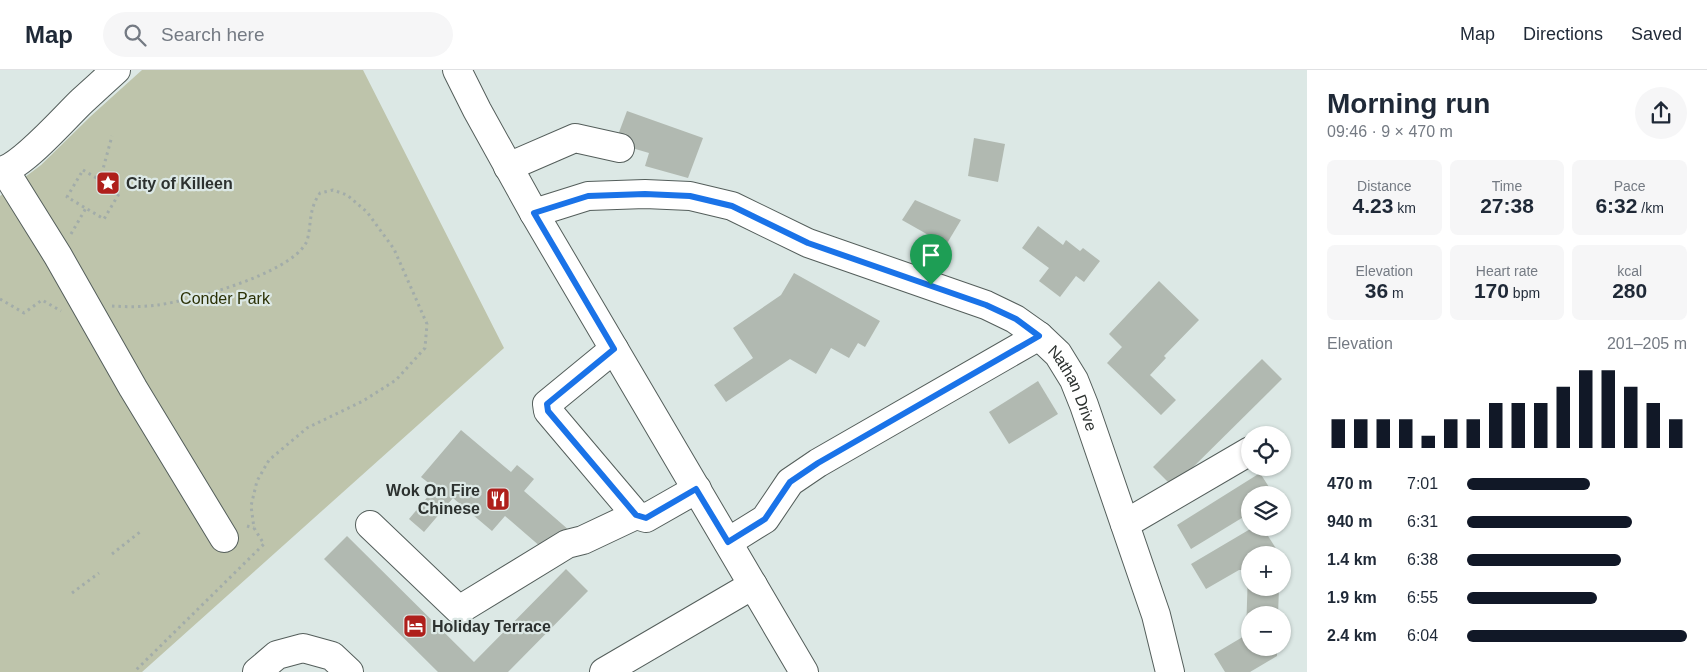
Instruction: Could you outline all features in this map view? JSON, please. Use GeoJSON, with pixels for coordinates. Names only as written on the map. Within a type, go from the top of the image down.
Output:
{"type":"FeatureCollection","features":[{"type":"Feature","properties":{"kind":"street"},"geometry":{"type":"LineString","coordinates":[[116,70],[10,166],[133,388],[236,532]]}},
{"type":"Feature","properties":{"kind":"street"},"geometry":{"type":"LineString","coordinates":[[457,70],[476,110],[534,213],[804,672]]}},
{"type":"Feature","properties":{"kind":"street"},"geometry":{"type":"LineString","coordinates":[[508,167],[575,138],[620,148]]}},
{"type":"Feature","properties":{"kind":"street","name":"Nathan Drive"},"geometry":{"type":"LineString","coordinates":[[534,213],[588,196],[645,194],[690,196],[732,206],[808,243],[986,305],[1016,319],[1039,336],[1058,354],[1074,380],[1156,615],[1170,672]]}},
{"type":"Feature","properties":{"kind":"street"},"geometry":{"type":"LineString","coordinates":[[728,542],[765,519],[790,482],[818,463],[1039,336]]}},
{"type":"Feature","properties":{"kind":"street"},"geometry":{"type":"LineString","coordinates":[[614,349],[547,404],[548,411],[636,515],[646,518],[696,489]]}},
{"type":"Feature","properties":{"kind":"street"},"geometry":{"type":"LineString","coordinates":[[1125,524],[1241,456]]}},
{"type":"Feature","properties":{"kind":"street"},"geometry":{"type":"LineString","coordinates":[[370,525],[459,610],[567,544],[583,540],[636,515]]}},
{"type":"Feature","properties":{"kind":"street"},"geometry":{"type":"LineString","coordinates":[[604,672],[753,585]]}},
{"type":"Feature","properties":{"kind":"street"},"geometry":{"type":"LineString","coordinates":[[258,672],[277,655],[303,648],[332,656],[349,672]]}},
{"type":"Feature","properties":{"kind":"path"},"geometry":{"type":"LineString","coordinates":[[100,180],[112,136]]}},
{"type":"Feature","properties":{"kind":"path"},"geometry":{"type":"LineString","coordinates":[[83,170],[100,180],[120,192],[104,219],[67,197],[83,170]]}},
{"type":"Feature","properties":{"kind":"path"},"geometry":{"type":"LineString","coordinates":[[0,299],[24,313],[42,300],[66,313],[85,304],[126,307],[159,304],[254,279],[289,261],[307,242],[313,203],[320,192],[333,190],[347,195],[367,212],[394,248],[427,324],[424,348],[396,380],[363,401],[307,428],[269,460],[257,481],[251,506],[254,528],[264,544],[134,672]]}},
{"type":"Feature","properties":{"kind":"path"},"geometry":{"type":"LineString","coordinates":[[236,532],[254,528]]}},
{"type":"Feature","properties":{"kind":"path"},"geometry":{"type":"LineString","coordinates":[[112,554],[140,532]]}},
{"type":"Feature","properties":{"kind":"path"},"geometry":{"type":"LineString","coordinates":[[72,593],[98,573]]}},
{"type":"Feature","properties":{"kind":"green space","name":"Conder Park"},"geometry":{"type":"Polygon","coordinates":[[[142,70],[363,70],[504,348],[142,672],[0,672],[0,196],[41,165],[142,70]]]}},
{"type":"Feature","properties":{"kind":"building"},"geometry":{"type":"Polygon","coordinates":[[[627,111],[703,138],[688,178],[645,166],[649,153],[615,143],[627,111]]]}},
{"type":"Feature","properties":{"kind":"building"},"geometry":{"type":"Polygon","coordinates":[[[974,138],[1005,144],[998,182],[968,176],[974,138]]]}},
{"type":"Feature","properties":{"kind":"building"},"geometry":{"type":"Polygon","coordinates":[[[915,200],[961,220],[946,245],[902,220],[915,200]]]}},
{"type":"Feature","properties":{"kind":"building"},"geometry":{"type":"Polygon","coordinates":[[[1038,226],[1063,245],[1066,240],[1080,251],[1083,248],[1100,261],[1084,282],[1076,276],[1060,297],[1039,281],[1049,268],[1022,248],[1038,226]]]}},
{"type":"Feature","properties":{"kind":"building"},"geometry":{"type":"Polygon","coordinates":[[[794,273],[880,321],[865,347],[858,343],[849,358],[831,348],[816,374],[790,359],[726,402],[714,385],[753,358],[733,328],[781,295],[794,273]]]}},
{"type":"Feature","properties":{"kind":"building"},"geometry":{"type":"Polygon","coordinates":[[[1159,281],[1199,320],[1164,356],[1166,358],[1150,375],[1176,400],[1161,415],[1107,363],[1122,347],[1109,334],[1159,281]]]}},
{"type":"Feature","properties":{"kind":"building"},"geometry":{"type":"Polygon","coordinates":[[[1262,359],[1282,379],[1173,487],[1153,467],[1262,359]]]}},
{"type":"Feature","properties":{"kind":"building"},"geometry":{"type":"Polygon","coordinates":[[[1038,381],[1058,414],[1009,444],[989,412],[1038,381]]]}},
{"type":"Feature","properties":{"kind":"building"},"geometry":{"type":"Polygon","coordinates":[[[461,430],[511,472],[517,465],[534,479],[524,491],[570,531],[549,554],[505,516],[492,531],[453,498],[424,532],[409,519],[435,488],[421,477],[461,430]]]}},
{"type":"Feature","properties":{"kind":"building"},"geometry":{"type":"Polygon","coordinates":[[[1255,476],[1262,476],[1268,486],[1241,486],[1241,518],[1191,549],[1177,525],[1255,476]]]}},
{"type":"Feature","properties":{"kind":"building"},"geometry":{"type":"Polygon","coordinates":[[[1241,534],[1241,536],[1268,536],[1274,546],[1241,546],[1241,570],[1206,589],[1191,564],[1241,534]]]}},
{"type":"Feature","properties":{"kind":"building","name":"Holiday Terrace"},"geometry":{"type":"Polygon","coordinates":[[[347,536],[474,662],[566,569],[588,591],[508,672],[438,672],[324,559],[347,536]]]}},
{"type":"Feature","properties":{"kind":"building"},"geometry":{"type":"Polygon","coordinates":[[[1247,596],[1279,596],[1278,606],[1247,606],[1247,596]]]}},
{"type":"Feature","properties":{"kind":"building"},"geometry":{"type":"Polygon","coordinates":[[[1241,638],[1241,656],[1277,656],[1250,672],[1225,672],[1214,654],[1241,638]]]}},
{"type":"Feature","properties":{"kind":"place","name":"City of Killeen"},"geometry":{"type":"Point","coordinates":[108,183]}},
{"type":"Feature","properties":{"kind":"place","name":"Wok On Fire Chinese"},"geometry":{"type":"Point","coordinates":[498,499]}},
{"type":"Feature","properties":{"kind":"place","name":"Holiday Terrace"},"geometry":{"type":"Point","coordinates":[415,626]}},
{"type":"Feature","properties":{"kind":"route"},"geometry":{"type":"LineString","coordinates":[[645,194],[690,196],[732,206],[808,243],[931,285],[986,305],[1016,319],[1039,336],[818,463],[790,482],[765,519],[728,542],[696,489],[646,518],[636,515],[548,411],[547,404],[614,349],[534,213],[588,196],[645,194]]}}]}
